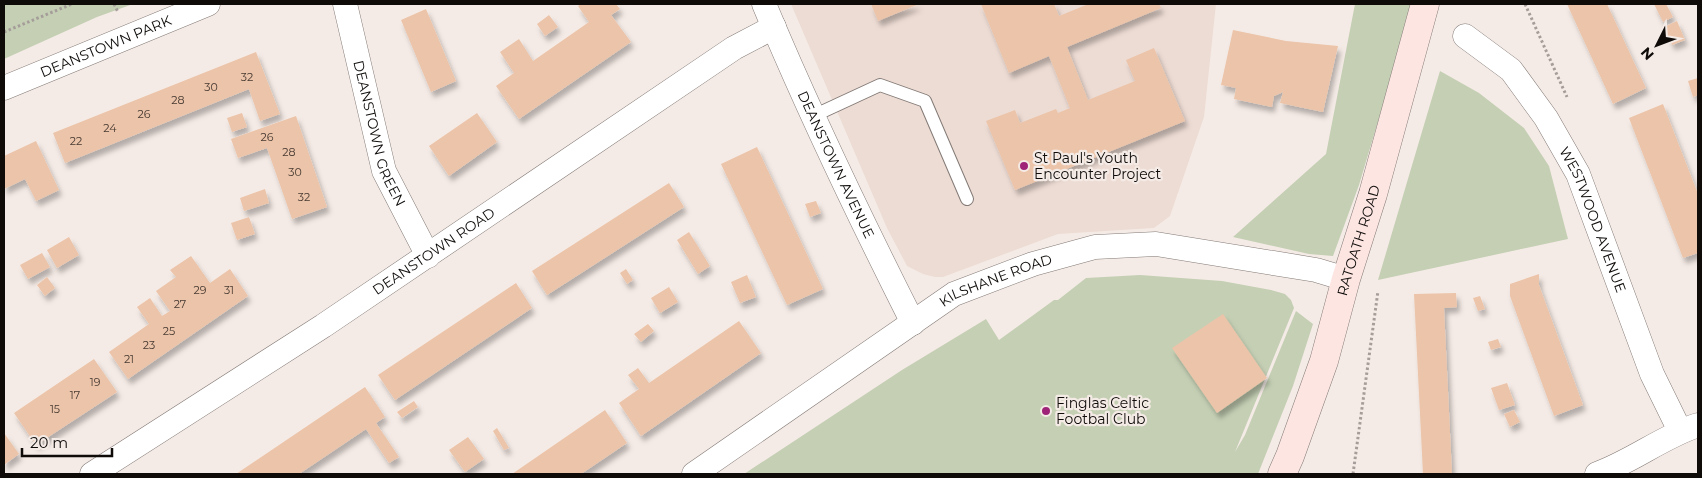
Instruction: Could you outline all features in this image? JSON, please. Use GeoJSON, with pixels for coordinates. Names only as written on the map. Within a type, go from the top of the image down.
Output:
{"type":"FeatureCollection","features":[{"type":"Feature","properties":{"kind":"street","name":"DEANSTOWN PARK"},"geometry":{"type":"LineString","coordinates":[[4,88],[208,4]]}},
{"type":"Feature","properties":{"kind":"street","name":"DEANSTOWN GREEN"},"geometry":{"type":"LineString","coordinates":[[345,4],[384,171],[428,256]]}},
{"type":"Feature","properties":{"kind":"street","name":"DEANSTOWN AVENUE"},"geometry":{"type":"LineString","coordinates":[[764,4],[813,116],[913,323]]}},
{"type":"Feature","properties":{"kind":"street","name":"RATOATH ROAD"},"geometry":{"type":"LineString","coordinates":[[1282,474],[1324,361],[1424,4]]}},
{"type":"Feature","properties":{"kind":"street","name":"DEANSTOWN ROAD"},"geometry":{"type":"LineString","coordinates":[[92,474],[428,256],[734,48],[774,27]]}},
{"type":"Feature","properties":{"kind":"street","name":"WESTWOOD AVENUE"},"geometry":{"type":"LineString","coordinates":[[1465,36],[1512,70],[1546,118],[1578,174],[1652,374],[1689,428]]}},
{"type":"Feature","properties":{"kind":"street","name":"KILSHANE ROAD"},"geometry":{"type":"LineString","coordinates":[[694,474],[954,294],[1033,264],[1095,247],[1156,244],[1316,270],[1346,278]]}},
{"type":"Feature","properties":{"kind":"street"},"geometry":{"type":"LineString","coordinates":[[1597,474],[1613,469],[1689,428]]}},
{"type":"Feature","properties":{"kind":"lane"},"geometry":{"type":"LineString","coordinates":[[813,116],[880,85],[925,101],[967,199]]}},
{"type":"Feature","properties":{"kind":"path"},"geometry":{"type":"LineString","coordinates":[[4,32],[72,4]]}},
{"type":"Feature","properties":{"kind":"path"},"geometry":{"type":"LineString","coordinates":[[1525,4],[1568,100]]}},
{"type":"Feature","properties":{"kind":"path"},"geometry":{"type":"LineString","coordinates":[[1353,474],[1378,291]]}},
{"type":"Feature","properties":{"kind":"shaded area","name":"St Paul's Youth Encounter Project"},"geometry":{"type":"Polygon","coordinates":[[[791,4],[1216,4],[1204,117],[1170,216],[1154,228],[1058,234],[943,277],[923,274],[907,266],[887,228],[791,4]]]}},
{"type":"Feature","properties":{"kind":"green space"},"geometry":{"type":"Polygon","coordinates":[[[4,4],[133,4],[97,17],[4,59],[4,4]]]}},
{"type":"Feature","properties":{"kind":"green space"},"geometry":{"type":"Polygon","coordinates":[[[1355,4],[1413,4],[1359,185],[1333,256],[1309,254],[1233,237],[1326,154],[1355,4]]]}},
{"type":"Feature","properties":{"kind":"green space"},"geometry":{"type":"Polygon","coordinates":[[[1440,71],[1479,93],[1524,128],[1549,166],[1568,239],[1378,280],[1440,71]]]}},
{"type":"Feature","properties":{"kind":"green space","name":"Finglas Celtic Footbal Club"},"geometry":{"type":"Polygon","coordinates":[[[1140,275],[1222,281],[1271,290],[1285,294],[1291,300],[1294,308],[1235,452],[1245,435],[1296,311],[1313,324],[1293,386],[1258,474],[744,474],[902,370],[986,319],[999,340],[1054,300],[1058,300],[1086,278],[1140,275]]]}},
{"type":"Feature","properties":{"kind":"building"},"geometry":{"type":"Polygon","coordinates":[[[581,4],[616,4],[620,9],[611,15],[631,42],[519,119],[496,86],[514,73],[500,52],[519,39],[533,61],[589,22],[578,6],[581,4]]]}},
{"type":"Feature","properties":{"kind":"building"},"geometry":{"type":"Polygon","coordinates":[[[871,4],[919,4],[878,21],[871,4]]]}},
{"type":"Feature","properties":{"kind":"building"},"geometry":{"type":"Polygon","coordinates":[[[981,4],[1054,4],[1059,16],[1085,4],[1159,4],[1161,8],[1067,47],[1088,100],[1135,81],[1126,60],[1154,48],[1185,121],[1015,190],[986,121],[1015,110],[1020,123],[1056,109],[1058,113],[1070,108],[1049,56],[1009,73],[981,4]]]}},
{"type":"Feature","properties":{"kind":"building"},"geometry":{"type":"Polygon","coordinates":[[[1567,4],[1607,4],[1646,88],[1613,104],[1567,4]]]}},
{"type":"Feature","properties":{"kind":"building"},"geometry":{"type":"Polygon","coordinates":[[[1654,4],[1666,4],[1673,17],[1663,22],[1654,4]]]}},
{"type":"Feature","properties":{"kind":"building"},"geometry":{"type":"Polygon","coordinates":[[[426,9],[456,81],[431,92],[401,20],[426,9]]]}},
{"type":"Feature","properties":{"kind":"building"},"geometry":{"type":"Polygon","coordinates":[[[549,15],[558,27],[545,36],[537,24],[549,15]]]}},
{"type":"Feature","properties":{"kind":"building"},"geometry":{"type":"Polygon","coordinates":[[[1677,21],[1685,40],[1672,45],[1664,27],[1677,21]]]}},
{"type":"Feature","properties":{"kind":"building"},"geometry":{"type":"Polygon","coordinates":[[[1233,30],[1286,41],[1338,46],[1323,112],[1280,103],[1283,92],[1274,96],[1272,107],[1234,99],[1236,88],[1221,85],[1233,30]]]}},
{"type":"Feature","properties":{"kind":"building"},"geometry":{"type":"Polygon","coordinates":[[[256,52],[280,114],[260,121],[249,89],[65,163],[53,133],[256,52]]]}},
{"type":"Feature","properties":{"kind":"building"},"geometry":{"type":"Polygon","coordinates":[[[1698,78],[1698,95],[1693,97],[1688,81],[1698,78]]]}},
{"type":"Feature","properties":{"kind":"building"},"geometry":{"type":"Polygon","coordinates":[[[1663,104],[1698,194],[1698,253],[1683,258],[1629,118],[1663,104]]]}},
{"type":"Feature","properties":{"kind":"building"},"geometry":{"type":"Polygon","coordinates":[[[242,113],[247,127],[232,132],[227,118],[242,113]]]}},
{"type":"Feature","properties":{"kind":"building"},"geometry":{"type":"Polygon","coordinates":[[[477,113],[497,142],[449,176],[429,146],[477,113]]]}},
{"type":"Feature","properties":{"kind":"building"},"geometry":{"type":"Polygon","coordinates":[[[296,116],[327,207],[292,219],[267,148],[238,158],[231,139],[296,116]]]}},
{"type":"Feature","properties":{"kind":"building"},"geometry":{"type":"Polygon","coordinates":[[[36,141],[59,190],[36,201],[25,179],[4,189],[4,156],[36,141]]]}},
{"type":"Feature","properties":{"kind":"building"},"geometry":{"type":"Polygon","coordinates":[[[757,147],[823,289],[787,305],[721,164],[757,147]]]}},
{"type":"Feature","properties":{"kind":"building"},"geometry":{"type":"Polygon","coordinates":[[[669,183],[684,207],[547,295],[532,271],[669,183]]]}},
{"type":"Feature","properties":{"kind":"building"},"geometry":{"type":"Polygon","coordinates":[[[265,189],[269,203],[244,211],[240,198],[265,189]]]}},
{"type":"Feature","properties":{"kind":"building"},"geometry":{"type":"Polygon","coordinates":[[[816,201],[821,213],[810,217],[805,204],[816,201]]]}},
{"type":"Feature","properties":{"kind":"building"},"geometry":{"type":"Polygon","coordinates":[[[249,217],[255,234],[237,240],[231,223],[249,217]]]}},
{"type":"Feature","properties":{"kind":"building"},"geometry":{"type":"Polygon","coordinates":[[[689,232],[710,266],[698,274],[677,240],[689,232]]]}},
{"type":"Feature","properties":{"kind":"building"},"geometry":{"type":"Polygon","coordinates":[[[69,237],[79,255],[57,268],[47,250],[69,237]]]}},
{"type":"Feature","properties":{"kind":"building"},"geometry":{"type":"Polygon","coordinates":[[[42,253],[50,267],[28,279],[20,265],[42,253]]]}},
{"type":"Feature","properties":{"kind":"building"},"geometry":{"type":"Polygon","coordinates":[[[191,256],[210,283],[230,269],[248,296],[128,379],[109,352],[149,324],[137,307],[150,298],[162,316],[170,311],[156,291],[176,277],[170,270],[191,256]]]}},
{"type":"Feature","properties":{"kind":"building"},"geometry":{"type":"Polygon","coordinates":[[[626,269],[633,280],[627,284],[620,273],[626,269]]]}},
{"type":"Feature","properties":{"kind":"building"},"geometry":{"type":"Polygon","coordinates":[[[1539,274],[1539,285],[1583,405],[1554,416],[1510,296],[1510,284],[1539,274]]]}},
{"type":"Feature","properties":{"kind":"building"},"geometry":{"type":"Polygon","coordinates":[[[747,275],[756,297],[740,303],[731,282],[747,275]]]}},
{"type":"Feature","properties":{"kind":"building"},"geometry":{"type":"Polygon","coordinates":[[[47,277],[55,288],[45,296],[37,285],[47,277]]]}},
{"type":"Feature","properties":{"kind":"building"},"geometry":{"type":"Polygon","coordinates":[[[516,283],[532,308],[395,400],[378,375],[516,283]]]}},
{"type":"Feature","properties":{"kind":"building"},"geometry":{"type":"Polygon","coordinates":[[[669,287],[678,302],[660,313],[651,298],[669,287]]]}},
{"type":"Feature","properties":{"kind":"building"},"geometry":{"type":"Polygon","coordinates":[[[1456,293],[1457,307],[1444,308],[1452,474],[1423,474],[1414,294],[1456,293]]]}},
{"type":"Feature","properties":{"kind":"building"},"geometry":{"type":"Polygon","coordinates":[[[1480,296],[1485,309],[1478,311],[1473,298],[1480,296]]]}},
{"type":"Feature","properties":{"kind":"building"},"geometry":{"type":"Polygon","coordinates":[[[1223,314],[1267,378],[1217,413],[1172,348],[1223,314]]]}},
{"type":"Feature","properties":{"kind":"building"},"geometry":{"type":"Polygon","coordinates":[[[739,321],[761,353],[641,436],[619,403],[639,389],[628,375],[638,368],[649,383],[739,321]]]}},
{"type":"Feature","properties":{"kind":"building"},"geometry":{"type":"Polygon","coordinates":[[[648,324],[654,331],[641,342],[634,334],[648,324]]]}},
{"type":"Feature","properties":{"kind":"building"},"geometry":{"type":"Polygon","coordinates":[[[1498,339],[1501,347],[1491,350],[1488,342],[1498,339]]]}},
{"type":"Feature","properties":{"kind":"building"},"geometry":{"type":"Polygon","coordinates":[[[94,359],[117,392],[36,445],[14,413],[94,359]]]}},
{"type":"Feature","properties":{"kind":"building"},"geometry":{"type":"Polygon","coordinates":[[[1507,383],[1515,405],[1499,410],[1491,388],[1507,383]]]}},
{"type":"Feature","properties":{"kind":"building"},"geometry":{"type":"Polygon","coordinates":[[[365,387],[385,417],[376,423],[399,457],[389,463],[366,429],[299,474],[236,474],[365,387]]]}},
{"type":"Feature","properties":{"kind":"building"},"geometry":{"type":"Polygon","coordinates":[[[414,401],[418,407],[402,418],[397,412],[414,401]]]}},
{"type":"Feature","properties":{"kind":"building"},"geometry":{"type":"Polygon","coordinates":[[[605,410],[627,443],[581,474],[512,474],[605,410]]]}},
{"type":"Feature","properties":{"kind":"building"},"geometry":{"type":"Polygon","coordinates":[[[1514,410],[1520,422],[1510,427],[1504,414],[1514,410]]]}},
{"type":"Feature","properties":{"kind":"building"},"geometry":{"type":"Polygon","coordinates":[[[497,428],[509,448],[504,450],[493,431],[497,428]]]}},
{"type":"Feature","properties":{"kind":"building"},"geometry":{"type":"Polygon","coordinates":[[[4,433],[19,454],[4,465],[4,433]]]}},
{"type":"Feature","properties":{"kind":"building"},"geometry":{"type":"Polygon","coordinates":[[[468,437],[484,459],[465,472],[449,450],[468,437]]]}},
{"type":"Feature","properties":{"kind":"place","name":"St Paul's Youth Encounter Project"},"geometry":{"type":"Point","coordinates":[1024,166]}},
{"type":"Feature","properties":{"kind":"place","name":"Finglas Celtic Footbal Club"},"geometry":{"type":"Point","coordinates":[1046,411]}}]}
